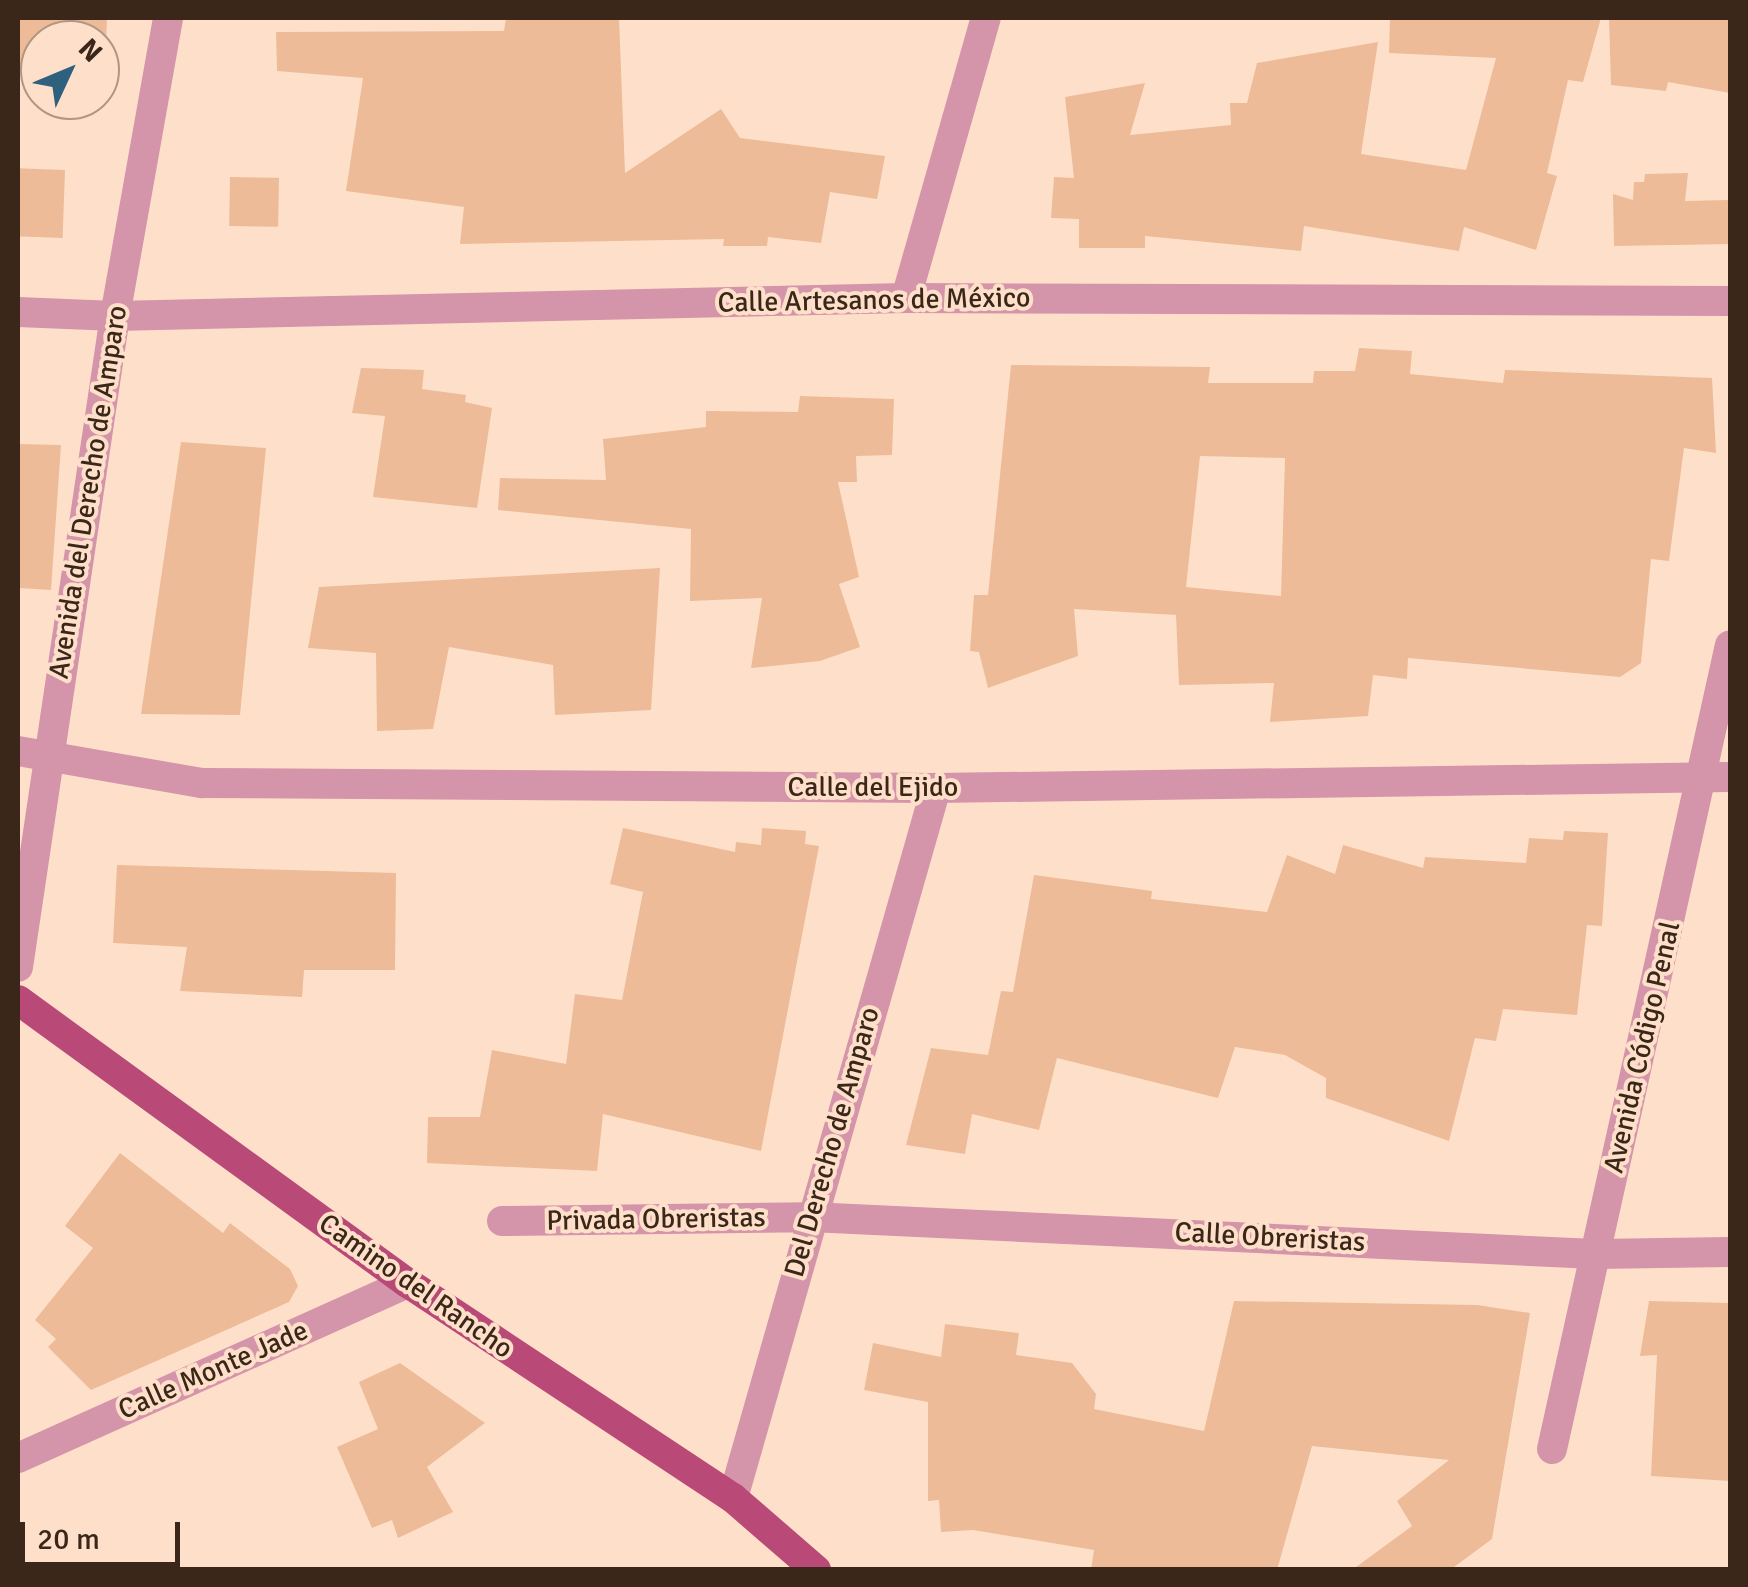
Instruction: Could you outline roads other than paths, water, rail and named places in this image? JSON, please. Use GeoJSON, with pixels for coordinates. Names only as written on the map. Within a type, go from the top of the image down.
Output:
{"type":"FeatureCollection","features":[{"type":"Feature","properties":{"kind":"main road","name":"Camino del Rancho"},"geometry":{"type":"LineString","coordinates":[[18,1000],[408,1283],[734,1498],[816,1570]]}},
{"type":"Feature","properties":{"kind":"street","name":"Avenida del Derecho de Amparo"},"geometry":{"type":"LineString","coordinates":[[18,968],[32,754],[168,18]]}},
{"type":"Feature","properties":{"kind":"street"},"geometry":{"type":"LineString","coordinates":[[906,298],[986,18]]}},
{"type":"Feature","properties":{"kind":"street","name":"Calle Artesanos de México"},"geometry":{"type":"LineString","coordinates":[[18,312],[115,316],[906,298],[1730,301]]}},
{"type":"Feature","properties":{"kind":"street","name":"Avenida Código Penal"},"geometry":{"type":"LineString","coordinates":[[1552,1449],[1595,1254],[1717,777],[1730,645]]}},
{"type":"Feature","properties":{"kind":"street","name":"Calle del Ejido"},"geometry":{"type":"LineString","coordinates":[[32,754],[202,783],[936,788],[1717,777]]}},
{"type":"Feature","properties":{"kind":"street","name":"Del Derecho de Amparo"},"geometry":{"type":"LineString","coordinates":[[734,1498],[810,1217],[936,788]]}},
{"type":"Feature","properties":{"kind":"street","name":"Calle Obreristas"},"geometry":{"type":"LineString","coordinates":[[810,1217],[1595,1254],[1730,1252]]}},
{"type":"Feature","properties":{"kind":"street","name":"Privada Obreristas"},"geometry":{"type":"LineString","coordinates":[[502,1221],[810,1217]]}},
{"type":"Feature","properties":{"kind":"street","name":"Calle Monte Jade"},"geometry":{"type":"LineString","coordinates":[[18,1458],[408,1283]]}}]}
